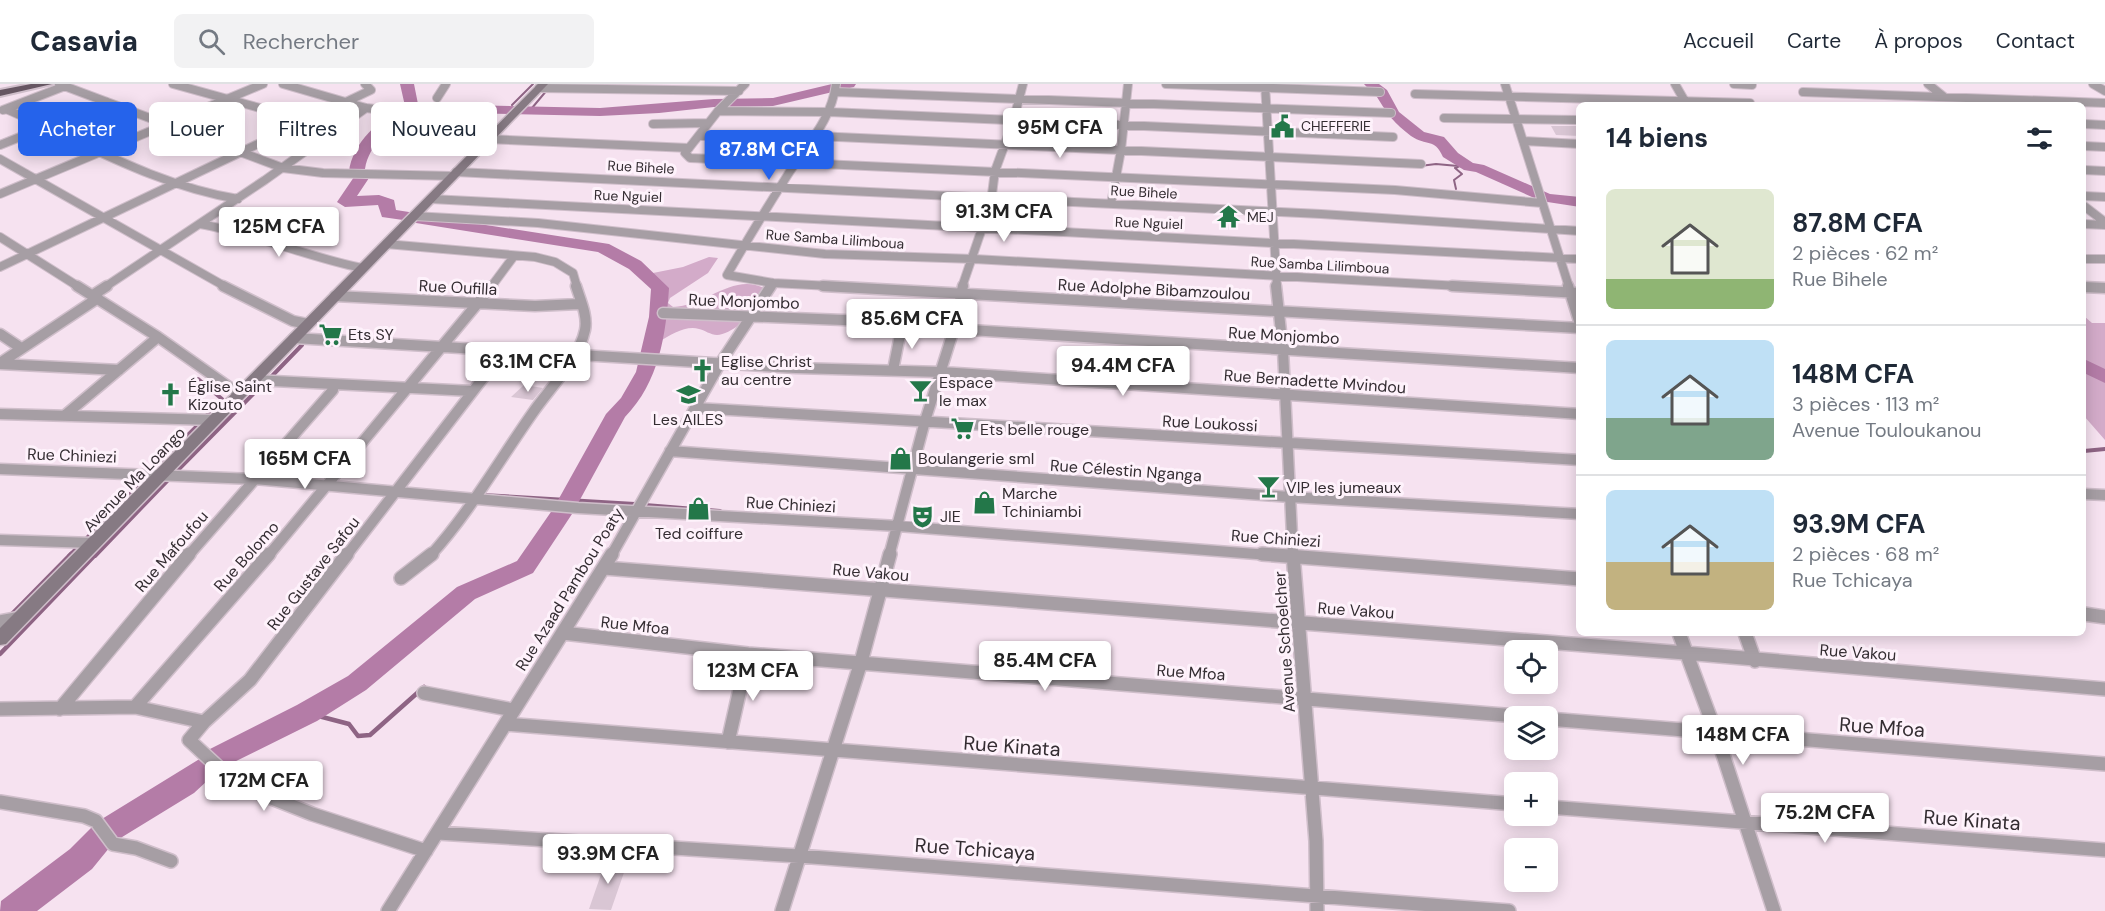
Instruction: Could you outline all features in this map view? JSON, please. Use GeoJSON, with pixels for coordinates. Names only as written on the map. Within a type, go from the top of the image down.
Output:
{"type":"FeatureCollection","features":[{"type":"Feature","properties":{"kind":"highway"},"geometry":{"type":"LineString","coordinates":[[0,93],[47,84]]}},
{"type":"Feature","properties":{"kind":"main road","name":"Avenue Ma Loango"},"geometry":{"type":"LineString","coordinates":[[497,130],[541,86]]}},
{"type":"Feature","properties":{"kind":"main road","name":"Avenue Ma Loango"},"geometry":{"type":"LineString","coordinates":[[0,639],[472,156]]}},
{"type":"Feature","properties":{"kind":"street"},"geometry":{"type":"LineString","coordinates":[[173,84],[257,108]]}},
{"type":"Feature","properties":{"kind":"street"},"geometry":{"type":"LineString","coordinates":[[220,102],[263,84]]}},
{"type":"Feature","properties":{"kind":"street"},"geometry":{"type":"LineString","coordinates":[[283,84],[348,102],[371,90],[365,84]]}},
{"type":"Feature","properties":{"kind":"street"},"geometry":{"type":"LineString","coordinates":[[437,98],[446,84]]}},
{"type":"Feature","properties":{"kind":"street"},"geometry":{"type":"LineString","coordinates":[[745,84],[718,111],[689,148],[686,153],[690,158],[1269,184],[1486,196],[1542,203]]}},
{"type":"Feature","properties":{"kind":"street"},"geometry":{"type":"LineString","coordinates":[[782,911],[861,662],[925,421],[954,330],[960,294],[974,259],[991,199],[995,171],[1006,144],[1023,84]]}},
{"type":"Feature","properties":{"kind":"street"},"geometry":{"type":"LineString","coordinates":[[1111,204],[1121,150],[1128,84]]}},
{"type":"Feature","properties":{"kind":"street"},"geometry":{"type":"LineString","coordinates":[[1166,84],[1380,92]]}},
{"type":"Feature","properties":{"kind":"street"},"geometry":{"type":"LineString","coordinates":[[1506,84],[1576,315]]}},
{"type":"Feature","properties":{"kind":"street"},"geometry":{"type":"LineString","coordinates":[[1675,84],[1685,102]]}},
{"type":"Feature","properties":{"kind":"street"},"geometry":{"type":"LineString","coordinates":[[1734,84],[1752,85]]}},
{"type":"Feature","properties":{"kind":"street"},"geometry":{"type":"LineString","coordinates":[[1928,84],[1951,102]]}},
{"type":"Feature","properties":{"kind":"street"},"geometry":{"type":"LineString","coordinates":[[2093,84],[2105,91]]}},
{"type":"Feature","properties":{"kind":"street"},"geometry":{"type":"LineString","coordinates":[[3,110],[62,85]]}},
{"type":"Feature","properties":{"kind":"street","name":"Rue Bihele"},"geometry":{"type":"LineString","coordinates":[[62,85],[108,102]]}},
{"type":"Feature","properties":{"kind":"street"},"geometry":{"type":"LineString","coordinates":[[541,86],[739,90]]}},
{"type":"Feature","properties":{"kind":"street","name":"Avenue Schoelcher"},"geometry":{"type":"LineString","coordinates":[[1265,86],[1264,110],[1272,212],[1272,242],[1286,394],[1293,555],[1311,788],[1317,911]]}},
{"type":"Feature","properties":{"kind":"street"},"geometry":{"type":"LineString","coordinates":[[743,246],[816,135],[828,112],[836,88],[1125,105],[1391,113]]}},
{"type":"Feature","properties":{"kind":"street"},"geometry":{"type":"LineString","coordinates":[[1803,92],[2082,102]]}},
{"type":"Feature","properties":{"kind":"street"},"geometry":{"type":"LineString","coordinates":[[1415,94],[1642,102]]}},
{"type":"Feature","properties":{"kind":"street"},"geometry":{"type":"LineString","coordinates":[[2086,102],[2105,103]]}},
{"type":"Feature","properties":{"kind":"street"},"geometry":{"type":"LineString","coordinates":[[359,106],[371,109]]}},
{"type":"Feature","properties":{"kind":"street"},"geometry":{"type":"LineString","coordinates":[[0,363],[366,108]]}},
{"type":"Feature","properties":{"kind":"street"},"geometry":{"type":"LineString","coordinates":[[3,110],[18,115]]}},
{"type":"Feature","properties":{"kind":"street"},"geometry":{"type":"LineString","coordinates":[[718,111],[828,112],[1013,122],[1393,137]]}},
{"type":"Feature","properties":{"kind":"street"},"geometry":{"type":"LineString","coordinates":[[1444,118],[1576,120]]}},
{"type":"Feature","properties":{"kind":"street"},"geometry":{"type":"LineString","coordinates":[[653,124],[708,123]]}},
{"type":"Feature","properties":{"kind":"street"},"geometry":{"type":"LineString","coordinates":[[2086,124],[2105,125]]}},
{"type":"Feature","properties":{"kind":"street"},"geometry":{"type":"LineString","coordinates":[[699,136],[816,135],[1421,164]]}},
{"type":"Feature","properties":{"kind":"street"},"geometry":{"type":"LineString","coordinates":[[0,145],[18,138]]}},
{"type":"Feature","properties":{"kind":"street"},"geometry":{"type":"LineString","coordinates":[[1523,141],[1576,144]]}},
{"type":"Feature","properties":{"kind":"street"},"geometry":{"type":"LineString","coordinates":[[497,142],[689,148]]}},
{"type":"Feature","properties":{"kind":"street"},"geometry":{"type":"LineString","coordinates":[[2086,146],[2105,147]]}},
{"type":"Feature","properties":{"kind":"street","name":"Rue Bihele"},"geometry":{"type":"LineString","coordinates":[[245,155],[283,168],[323,173],[455,174],[780,188],[1272,212],[1576,231]]}},
{"type":"Feature","properties":{"kind":"street"},"geometry":{"type":"LineString","coordinates":[[0,194],[93,156]]}},
{"type":"Feature","properties":{"kind":"street"},"geometry":{"type":"LineString","coordinates":[[108,156],[207,194],[238,199]]}},
{"type":"Feature","properties":{"kind":"street"},"geometry":{"type":"LineString","coordinates":[[0,267],[233,156]]}},
{"type":"Feature","properties":{"kind":"street"},"geometry":{"type":"LineString","coordinates":[[0,159],[105,217],[195,272],[293,321],[308,324]]}},
{"type":"Feature","properties":{"kind":"street"},"geometry":{"type":"LineString","coordinates":[[2086,170],[2105,171]]}},
{"type":"Feature","properties":{"kind":"street"},"geometry":{"type":"LineString","coordinates":[[2086,196],[2105,196]]}},
{"type":"Feature","properties":{"kind":"street","name":"Rue Nguiel"},"geometry":{"type":"LineString","coordinates":[[431,199],[982,230],[1272,242],[1576,259]]}},
{"type":"Feature","properties":{"kind":"street"},"geometry":{"type":"LineString","coordinates":[[2086,208],[2105,223]]}},
{"type":"Feature","properties":{"kind":"street","name":"Rue Samba Lilimboua"},"geometry":{"type":"LineString","coordinates":[[414,216],[538,223],[825,254],[974,259],[1576,293]]}},
{"type":"Feature","properties":{"kind":"street"},"geometry":{"type":"LineString","coordinates":[[2086,224],[2105,223]]}},
{"type":"Feature","properties":{"kind":"street"},"geometry":{"type":"LineString","coordinates":[[200,224],[240,231],[333,262],[362,268]]}},
{"type":"Feature","properties":{"kind":"street"},"geometry":{"type":"LineString","coordinates":[[0,237],[158,337],[232,389],[243,391]]}},
{"type":"Feature","properties":{"kind":"street"},"geometry":{"type":"LineString","coordinates":[[386,244],[555,262],[573,273],[579,304],[585,318],[585,331],[572,354],[567,369],[535,409],[475,498],[431,555],[401,578]]}},
{"type":"Feature","properties":{"kind":"street","name":"Rue Adolphe Bibamzoulou"},"geometry":{"type":"LineString","coordinates":[[743,246],[727,275],[773,283],[1576,326]]}},
{"type":"Feature","properties":{"kind":"street","name":"Rue Bolomo"},"geometry":{"type":"LineString","coordinates":[[137,707],[289,532],[405,388],[479,303],[514,256]]}},
{"type":"Feature","properties":{"kind":"street"},"geometry":{"type":"LineString","coordinates":[[2086,259],[2105,259]]}},
{"type":"Feature","properties":{"kind":"street","name":"Rue Azaad Pambou Poaty"},"geometry":{"type":"LineString","coordinates":[[388,911],[604,568],[721,362],[773,283]]}},
{"type":"Feature","properties":{"kind":"street"},"geometry":{"type":"LineString","coordinates":[[2086,287],[2105,288]]}},
{"type":"Feature","properties":{"kind":"street","name":"Rue Oufilla"},"geometry":{"type":"LineString","coordinates":[[335,296],[535,306],[579,304]]}},
{"type":"Feature","properties":{"kind":"street","name":"Rue Monjombo"},"geometry":{"type":"LineString","coordinates":[[663,313],[868,321],[954,330],[1576,368]]}},
{"type":"Feature","properties":{"kind":"street"},"geometry":{"type":"LineString","coordinates":[[893,370],[902,325]]}},
{"type":"Feature","properties":{"kind":"street"},"geometry":{"type":"LineString","coordinates":[[0,334],[21,348]]}},
{"type":"Feature","properties":{"kind":"street"},"geometry":{"type":"LineString","coordinates":[[64,416],[158,337]]}},
{"type":"Feature","properties":{"kind":"street","name":"Rue Bernadette Mvindou"},"geometry":{"type":"LineString","coordinates":[[294,338],[444,345],[796,368],[941,372],[1576,414]]}},
{"type":"Feature","properties":{"kind":"street","name":"Rue Gustave Safou"},"geometry":{"type":"LineString","coordinates":[[204,722],[250,680],[397,491],[502,350]]}},
{"type":"Feature","properties":{"kind":"street"},"geometry":{"type":"LineString","coordinates":[[0,363],[119,370]]}},
{"type":"Feature","properties":{"kind":"street"},"geometry":{"type":"LineString","coordinates":[[253,380],[472,391]]}},
{"type":"Feature","properties":{"kind":"street","name":"Rue Mafoufou"},"geometry":{"type":"LineString","coordinates":[[60,709],[254,479],[333,390]]}},
{"type":"Feature","properties":{"kind":"street","name":"Rue Loukossi"},"geometry":{"type":"LineString","coordinates":[[695,408],[1576,460]]}},
{"type":"Feature","properties":{"kind":"street"},"geometry":{"type":"LineString","coordinates":[[0,414],[214,420]]}},
{"type":"Feature","properties":{"kind":"street","name":"Rue Célestin Nganga"},"geometry":{"type":"LineString","coordinates":[[670,452],[1290,497],[1576,514]]}},
{"type":"Feature","properties":{"kind":"street","name":"Rue Chiniezi"},"geometry":{"type":"LineString","coordinates":[[0,469],[254,479],[637,512],[898,526],[1576,579]]}},
{"type":"Feature","properties":{"kind":"street"},"geometry":{"type":"LineString","coordinates":[[2086,494],[2105,495]]}},
{"type":"Feature","properties":{"kind":"street"},"geometry":{"type":"LineString","coordinates":[[0,540],[94,543]]}},
{"type":"Feature","properties":{"kind":"street","name":"Rue Vakou"},"geometry":{"type":"LineString","coordinates":[[604,568],[1685,653],[1755,661],[2105,689]]}},
{"type":"Feature","properties":{"kind":"street"},"geometry":{"type":"LineString","coordinates":[[2086,614],[2105,617]]}},
{"type":"Feature","properties":{"kind":"street"},"geometry":{"type":"LineString","coordinates":[[0,622],[21,618]]}},
{"type":"Feature","properties":{"kind":"street","name":"Rue Mfoa"},"geometry":{"type":"LineString","coordinates":[[563,633],[748,654],[1504,715]]}},
{"type":"Feature","properties":{"kind":"street"},"geometry":{"type":"LineString","coordinates":[[1680,636],[1716,733],[1773,911]]}},
{"type":"Feature","properties":{"kind":"street"},"geometry":{"type":"LineString","coordinates":[[1746,636],[1755,661]]}},
{"type":"Feature","properties":{"kind":"street"},"geometry":{"type":"LineString","coordinates":[[728,742],[748,654]]}},
{"type":"Feature","properties":{"kind":"street"},"geometry":{"type":"LineString","coordinates":[[424,693],[513,710]]}},
{"type":"Feature","properties":{"kind":"street"},"geometry":{"type":"LineString","coordinates":[[0,709],[137,707],[204,722],[189,740],[231,779],[294,807],[426,851]]}},
{"type":"Feature","properties":{"kind":"street","name":"Rue Mfoa"},"geometry":{"type":"LineString","coordinates":[[1558,720],[2105,764]]}},
{"type":"Feature","properties":{"kind":"street","name":"Rue Kinata"},"geometry":{"type":"LineString","coordinates":[[506,724],[832,752],[1504,803]]}},
{"type":"Feature","properties":{"kind":"street"},"geometry":{"type":"LineString","coordinates":[[0,802],[96,820],[113,844],[136,848],[171,861]]}},
{"type":"Feature","properties":{"kind":"street","name":"Rue Kinata"},"geometry":{"type":"LineString","coordinates":[[1558,808],[2105,850]]}},
{"type":"Feature","properties":{"kind":"street","name":"Rue Tchicaya"},"geometry":{"type":"LineString","coordinates":[[438,833],[799,856],[1317,894],[1509,911]]}},
{"type":"Feature","properties":{"kind":"shaded area"},"geometry":{"type":"Polygon","coordinates":[[[709,257],[718,258],[708,273],[670,298],[668,303],[673,307],[686,305],[723,290],[747,284],[759,286],[772,293],[747,318],[724,334],[715,335],[689,328],[660,341],[655,335],[660,289],[650,278],[653,273],[683,267],[709,257]]]}},
{"type":"Feature","properties":{"kind":"shaded area"},"geometry":{"type":"Polygon","coordinates":[[[2086,318],[2092,323],[2105,323],[2105,440],[2086,418],[2086,318]]]}},
{"type":"Feature","properties":{"kind":"building"},"geometry":{"type":"Polygon","coordinates":[[[1551,126],[1576,126],[1576,136],[1556,135],[1551,126]]]}},
{"type":"Feature","properties":{"kind":"building"},"geometry":{"type":"Polygon","coordinates":[[[524,385],[543,388],[533,400],[511,397],[524,385]]]}},
{"type":"Feature","properties":{"kind":"building"},"geometry":{"type":"Polygon","coordinates":[[[606,860],[628,861],[611,910],[589,909],[606,860]]]}},
{"type":"Feature","properties":{"kind":"waterway"},"geometry":{"type":"LineString","coordinates":[[407,84],[411,102]]}},
{"type":"Feature","properties":{"kind":"waterway"},"geometry":{"type":"LineString","coordinates":[[512,105],[533,84]]}},
{"type":"Feature","properties":{"kind":"waterway"},"geometry":{"type":"LineString","coordinates":[[532,108],[552,84]]}},
{"type":"Feature","properties":{"kind":"waterway"},"geometry":{"type":"LineString","coordinates":[[497,110],[600,112],[714,103],[773,102],[849,84]]}},
{"type":"Feature","properties":{"kind":"waterway"},"geometry":{"type":"LineString","coordinates":[[1371,84],[1382,93],[1393,114],[1419,135],[1439,140],[1451,152],[1448,154],[1469,167],[1479,168],[1547,198],[1576,202]]}},
{"type":"Feature","properties":{"kind":"waterway"},"geometry":{"type":"LineString","coordinates":[[371,140],[361,154],[358,166],[357,172],[363,175],[345,202],[379,200],[388,203],[388,214],[403,215]]}},
{"type":"Feature","properties":{"kind":"waterway"},"geometry":{"type":"LineString","coordinates":[[1420,166],[1436,164],[1469,167]]}},
{"type":"Feature","properties":{"kind":"waterway"},"geometry":{"type":"LineString","coordinates":[[1456,189],[1454,180],[1462,174],[1455,168],[1458,167]]}},
{"type":"Feature","properties":{"kind":"waterway"},"geometry":{"type":"LineString","coordinates":[[422,220],[603,248],[635,265],[660,288],[658,317],[646,372],[629,401],[616,414],[568,502]]}},
{"type":"Feature","properties":{"kind":"waterway"},"geometry":{"type":"LineString","coordinates":[[271,377],[302,345]]}},
{"type":"Feature","properties":{"kind":"waterway"},"geometry":{"type":"LineString","coordinates":[[2086,366],[2105,377]]}},
{"type":"Feature","properties":{"kind":"waterway"},"geometry":{"type":"LineString","coordinates":[[198,379],[222,399],[205,417]]}},
{"type":"Feature","properties":{"kind":"waterway"},"geometry":{"type":"LineString","coordinates":[[176,472],[262,385]]}},
{"type":"Feature","properties":{"kind":"waterway"},"geometry":{"type":"LineString","coordinates":[[152,471],[201,422]]}},
{"type":"Feature","properties":{"kind":"waterway"},"geometry":{"type":"LineString","coordinates":[[2086,451],[2105,449]]}},
{"type":"Feature","properties":{"kind":"waterway"},"geometry":{"type":"LineString","coordinates":[[84,541],[146,478]]}},
{"type":"Feature","properties":{"kind":"waterway"},"geometry":{"type":"LineString","coordinates":[[95,556],[169,479]]}},
{"type":"Feature","properties":{"kind":"waterway"},"geometry":{"type":"LineString","coordinates":[[483,495],[635,504]]}},
{"type":"Feature","properties":{"kind":"waterway"},"geometry":{"type":"LineString","coordinates":[[645,505],[720,511]]}},
{"type":"Feature","properties":{"kind":"waterway"},"geometry":{"type":"LineString","coordinates":[[218,758],[307,713],[357,683],[466,593],[525,567],[561,514]]}},
{"type":"Feature","properties":{"kind":"waterway"},"geometry":{"type":"LineString","coordinates":[[71,554],[79,546]]}},
{"type":"Feature","properties":{"kind":"waterway"},"geometry":{"type":"LineString","coordinates":[[10,616],[71,554]]}},
{"type":"Feature","properties":{"kind":"waterway"},"geometry":{"type":"LineString","coordinates":[[0,654],[96,554]]}},
{"type":"Feature","properties":{"kind":"waterway"},"geometry":{"type":"LineString","coordinates":[[307,713],[349,724],[358,736],[370,735],[424,687]]}},
{"type":"Feature","properties":{"kind":"waterway"},"geometry":{"type":"LineString","coordinates":[[108,831],[184,784],[207,766]]}},
{"type":"Feature","properties":{"kind":"waterway"},"geometry":{"type":"LineString","coordinates":[[12,911],[81,859],[101,838]]}},
{"type":"Feature","properties":{"kind":"place","name":"CHEFFERIE"},"geometry":{"type":"Point","coordinates":[1283,126]}},
{"type":"Feature","properties":{"kind":"place","name":"MEJ"},"geometry":{"type":"Point","coordinates":[1229,217]}},
{"type":"Feature","properties":{"kind":"place","name":"Ets SY"},"geometry":{"type":"Point","coordinates":[330,334]}},
{"type":"Feature","properties":{"kind":"place","name":"Eglise Christ au centre"},"geometry":{"type":"Point","coordinates":[703,370]}},
{"type":"Feature","properties":{"kind":"place","name":"Espace le max"},"geometry":{"type":"Point","coordinates":[921,391]}},
{"type":"Feature","properties":{"kind":"place","name":"Les AILES"},"geometry":{"type":"Point","coordinates":[688,394]}},
{"type":"Feature","properties":{"kind":"place","name":"Église Saint Kizouto"},"geometry":{"type":"Point","coordinates":[170,395]}},
{"type":"Feature","properties":{"kind":"place","name":"Ets belle rouge"},"geometry":{"type":"Point","coordinates":[962,429]}},
{"type":"Feature","properties":{"kind":"place","name":"Boulangerie sml"},"geometry":{"type":"Point","coordinates":[900,458]}},
{"type":"Feature","properties":{"kind":"place","name":"VIP les jumeaux"},"geometry":{"type":"Point","coordinates":[1268,487]}},
{"type":"Feature","properties":{"kind":"place","name":"Marche Tchiniambi"},"geometry":{"type":"Point","coordinates":[984,502]}},
{"type":"Feature","properties":{"kind":"place","name":"Ted coiffure"},"geometry":{"type":"Point","coordinates":[699,508]}},
{"type":"Feature","properties":{"kind":"place","name":"JIE"},"geometry":{"type":"Point","coordinates":[922,516]}}]}
